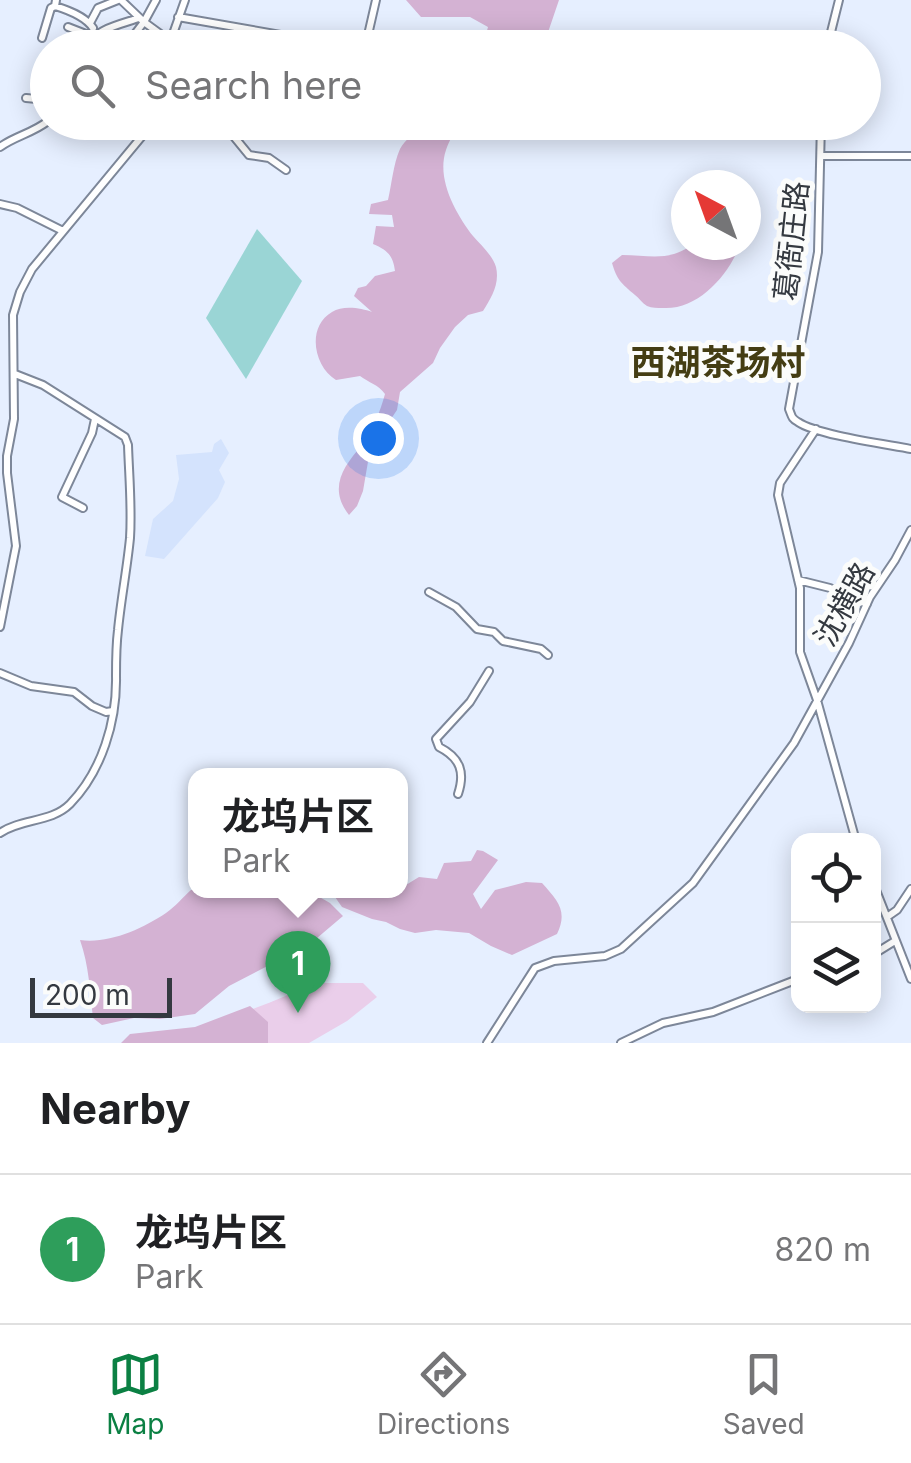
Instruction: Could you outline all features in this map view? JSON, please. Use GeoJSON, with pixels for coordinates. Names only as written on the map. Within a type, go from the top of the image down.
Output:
{"type":"FeatureCollection","features":[{"type":"Feature","properties":{"kind":"street"},"geometry":{"type":"LineString","coordinates":[[91,29],[98,8],[119,0],[153,30]]}},
{"type":"Feature","properties":{"kind":"street"},"geometry":{"type":"LineString","coordinates":[[136,30],[156,0]]}},
{"type":"Feature","properties":{"kind":"street"},"geometry":{"type":"LineString","coordinates":[[174,30],[185,0]]}},
{"type":"Feature","properties":{"kind":"street"},"geometry":{"type":"LineString","coordinates":[[370,30],[376,0]]}},
{"type":"Feature","properties":{"kind":"street"},"geometry":{"type":"LineString","coordinates":[[832,30],[839,0]]}},
{"type":"Feature","properties":{"kind":"street"},"geometry":{"type":"LineString","coordinates":[[44,30],[56,3],[91,29]]}},
{"type":"Feature","properties":{"kind":"street"},"geometry":{"type":"LineString","coordinates":[[178,17],[252,30]]}},
{"type":"Feature","properties":{"kind":"street"},"geometry":{"type":"LineString","coordinates":[[68,27],[91,29],[142,20]]}},
{"type":"Feature","properties":{"kind":"street"},"geometry":{"type":"LineString","coordinates":[[26,98],[30,98]]}},
{"type":"Feature","properties":{"kind":"street"},"geometry":{"type":"LineString","coordinates":[[0,147],[30,131]]}},
{"type":"Feature","properties":{"kind":"street"},"geometry":{"type":"LineString","coordinates":[[0,627],[16,546],[7,473],[14,419],[13,316],[32,270],[139,140]]}},
{"type":"Feature","properties":{"kind":"street"},"geometry":{"type":"LineString","coordinates":[[237,140],[249,155],[269,158],[286,170]]}},
{"type":"Feature","properties":{"kind":"street","name":"葛衙庄路"},"geometry":{"type":"LineString","coordinates":[[816,429],[798,422],[789,409],[818,252],[821,140]]}},
{"type":"Feature","properties":{"kind":"street"},"geometry":{"type":"LineString","coordinates":[[821,156],[911,156]]}},
{"type":"Feature","properties":{"kind":"street"},"geometry":{"type":"LineString","coordinates":[[0,204],[17,208],[63,231]]}},
{"type":"Feature","properties":{"kind":"street"},"geometry":{"type":"LineString","coordinates":[[0,832],[22,822],[55,815],[73,800],[98,763],[113,711],[116,648],[130,535],[125,436],[44,386],[15,374]]}},
{"type":"Feature","properties":{"kind":"street"},"geometry":{"type":"LineString","coordinates":[[83,508],[62,497],[92,434],[95,419]]}},
{"type":"Feature","properties":{"kind":"street"},"geometry":{"type":"LineString","coordinates":[[854,833],[800,652],[798,580],[778,495],[780,482],[816,429],[911,449]]}},
{"type":"Feature","properties":{"kind":"street","name":"沈横路"},"geometry":{"type":"LineString","coordinates":[[487,1043],[535,968],[605,956],[621,949],[685,891],[794,743],[911,530]]}},
{"type":"Feature","properties":{"kind":"street"},"geometry":{"type":"LineString","coordinates":[[798,580],[867,604]]}},
{"type":"Feature","properties":{"kind":"street"},"geometry":{"type":"LineString","coordinates":[[428,592],[456,608],[477,629],[494,632],[503,642],[541,648],[548,655]]}},
{"type":"Feature","properties":{"kind":"street"},"geometry":{"type":"LineString","coordinates":[[458,794],[463,777],[460,768],[436,739],[470,702],[488,671]]}},
{"type":"Feature","properties":{"kind":"street"},"geometry":{"type":"LineString","coordinates":[[0,672],[31,686],[74,692],[92,706],[113,711]]}},
{"type":"Feature","properties":{"kind":"street"},"geometry":{"type":"LineString","coordinates":[[887,917],[911,890]]}},
{"type":"Feature","properties":{"kind":"street"},"geometry":{"type":"LineString","coordinates":[[881,903],[911,979]]}},
{"type":"Feature","properties":{"kind":"street"},"geometry":{"type":"LineString","coordinates":[[881,950],[895,941]]}},
{"type":"Feature","properties":{"kind":"street"},"geometry":{"type":"LineString","coordinates":[[622,1043],[663,1023],[713,1012],[791,982]]}},
{"type":"Feature","properties":{"kind":"shaded area"},"geometry":{"type":"Polygon","coordinates":[[[406,0],[559,0],[549,30],[487,30],[470,17],[421,17],[406,0]]]}},
{"type":"Feature","properties":{"kind":"shaded area"},"geometry":{"type":"Polygon","coordinates":[[[450,140],[444,161],[449,196],[494,263],[496,285],[483,311],[468,315],[455,327],[433,363],[400,392],[397,410],[370,450],[363,491],[349,515],[339,496],[340,478],[370,433],[385,394],[360,376],[336,380],[328,374],[318,357],[316,337],[324,319],[336,310],[372,312],[354,296],[358,288],[375,276],[395,271],[388,254],[373,244],[376,226],[394,227],[392,215],[369,214],[371,204],[388,200],[394,168],[405,142],[450,140]]]}},
{"type":"Feature","properties":{"kind":"shaded area"},"geometry":{"type":"Polygon","coordinates":[[[257,229],[302,281],[246,379],[206,318],[257,229]]]}},
{"type":"Feature","properties":{"kind":"shaded area"},"geometry":{"type":"Polygon","coordinates":[[[671,254],[671,260],[732,260],[720,279],[700,297],[676,307],[655,308],[645,305],[620,281],[612,263],[622,255],[671,254]]]}},
{"type":"Feature","properties":{"kind":"shaded area"},"geometry":{"type":"Polygon","coordinates":[[[221,439],[229,453],[219,470],[225,482],[218,498],[164,559],[145,556],[153,519],[173,501],[179,479],[176,455],[212,452],[221,439]]]}},
{"type":"Feature","properties":{"kind":"shaded area"},"geometry":{"type":"Polygon","coordinates":[[[477,850],[498,860],[473,894],[481,909],[495,890],[526,882],[542,883],[560,907],[562,919],[557,934],[512,955],[469,933],[415,933],[400,929],[342,907],[336,898],[408,898],[408,884],[419,877],[437,879],[444,863],[471,861],[477,850]]]}},
{"type":"Feature","properties":{"kind":"shaded area"},"geometry":{"type":"Polygon","coordinates":[[[188,893],[188,898],[321,898],[343,916],[310,944],[229,986],[195,1014],[134,1018],[102,1025],[93,1018],[80,940],[114,937],[166,913],[188,893]]]}},
{"type":"Feature","properties":{"kind":"shaded area"},"geometry":{"type":"Polygon","coordinates":[[[314,983],[363,983],[377,997],[347,1021],[309,1043],[161,1043],[258,1007],[314,983]]]}},
{"type":"Feature","properties":{"kind":"shaded area"},"geometry":{"type":"Polygon","coordinates":[[[250,1006],[268,1022],[268,1043],[121,1043],[130,1034],[195,1027],[250,1006]]]}},
{"type":"Feature","properties":{"kind":"place","name":"龙坞片区"},"geometry":{"type":"Point","coordinates":[298,1013]}},
{"type":"Feature","properties":{"kind":"district","name":"西湖茶场村"},"geometry":{"type":"Point","coordinates":[718,362]}}]}
